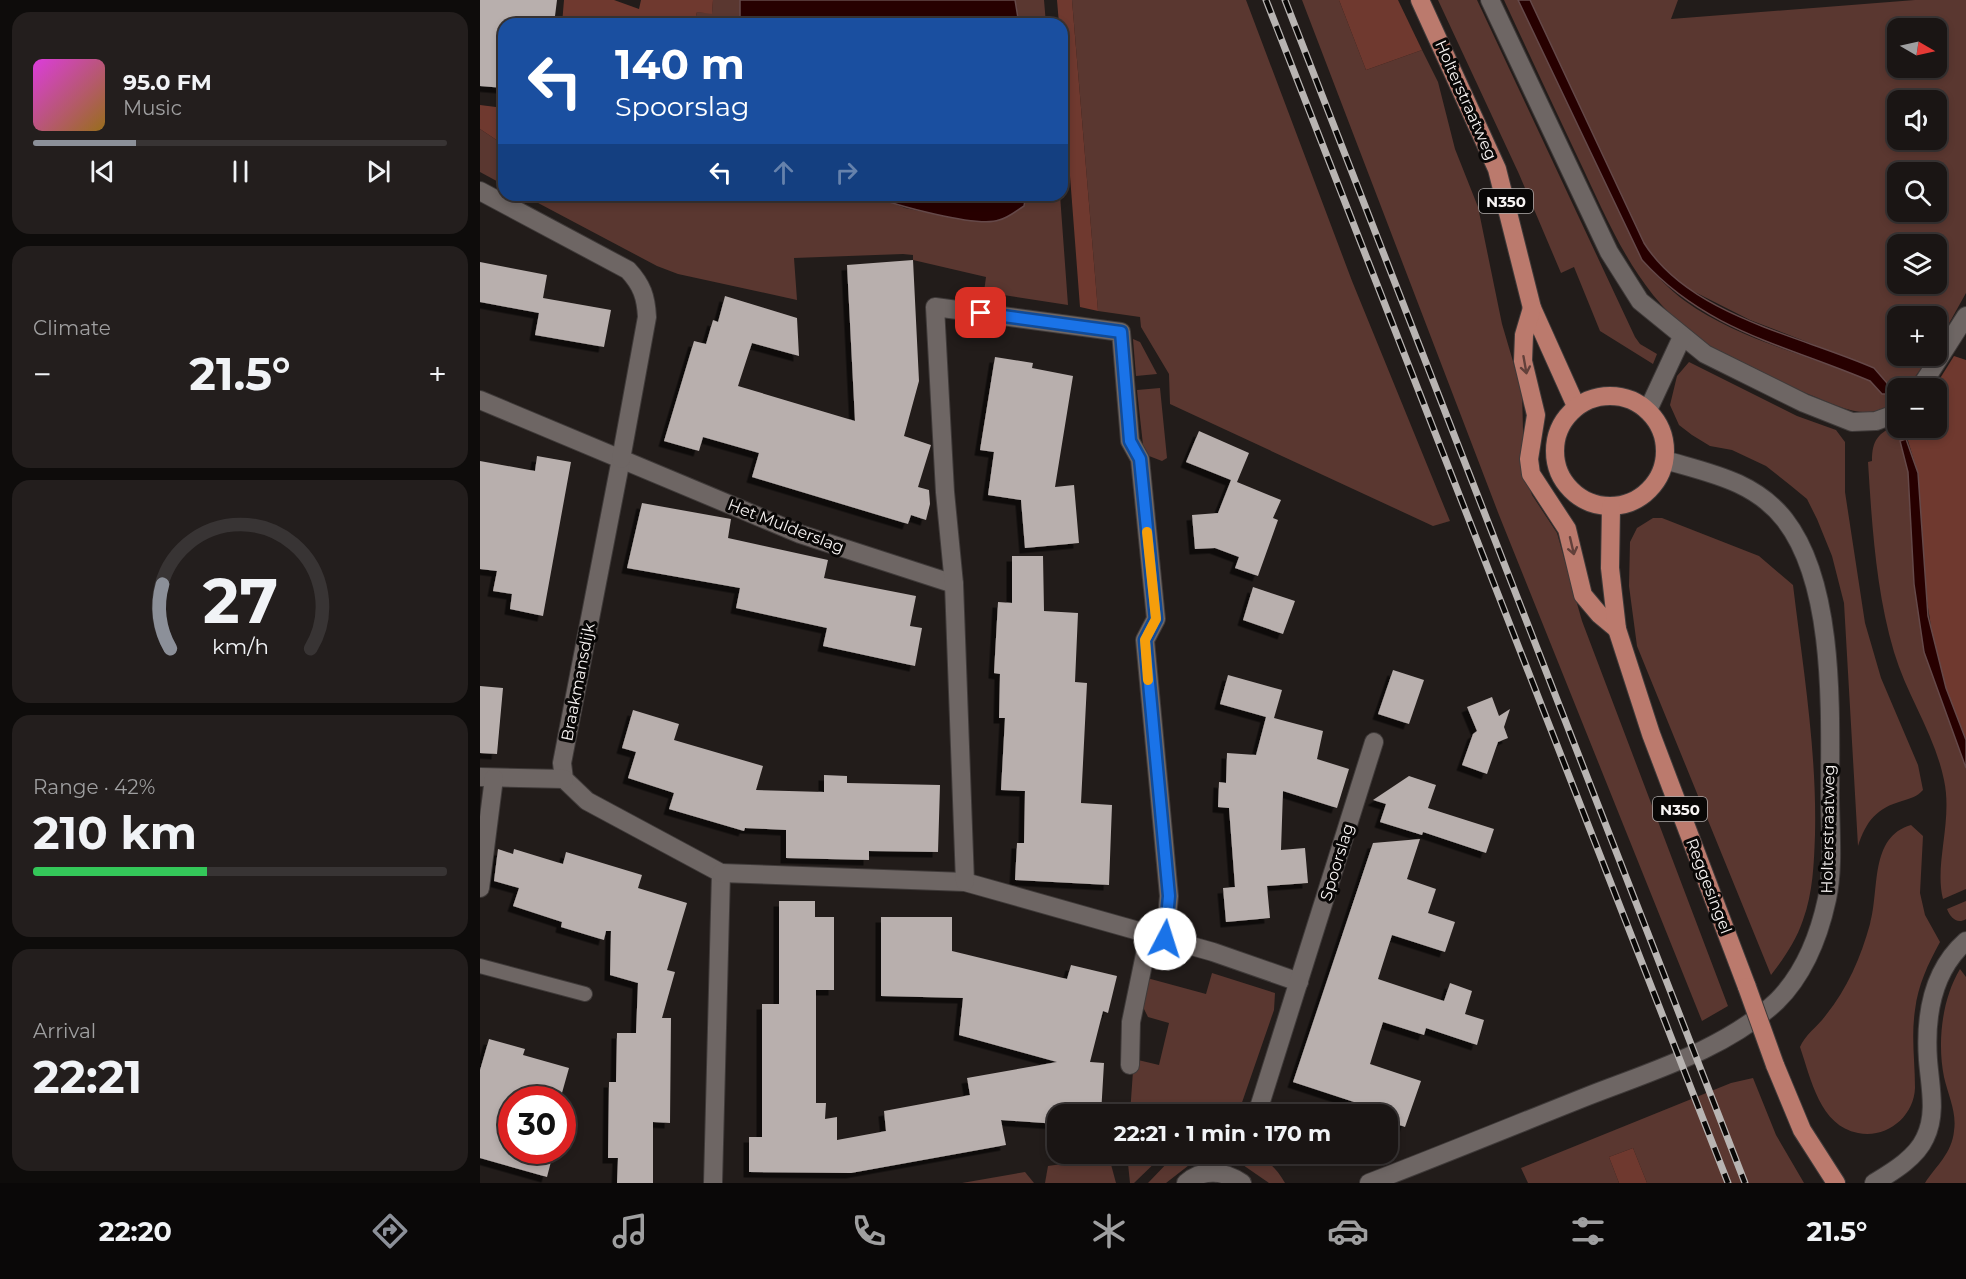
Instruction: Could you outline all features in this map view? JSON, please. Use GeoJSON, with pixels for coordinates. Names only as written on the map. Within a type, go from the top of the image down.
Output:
{"type":"FeatureCollection","features":[{"type":"Feature","properties":{"kind":"main road","name":"Holterstraatweg"},"geometry":{"type":"LineString","coordinates":[[1420,0],[1497,169],[1532,308],[1576,406]]}},
{"type":"Feature","properties":{"kind":"main road","name":"N350"},"geometry":{"type":"LineString","coordinates":[[1532,308],[1524,335],[1522,361],[1536,415],[1529,459],[1531,474],[1567,529],[1583,595],[1599,614],[1617,629]]}},
{"type":"Feature","properties":{"kind":"main road"},"geometry":{"type":"LineString","coordinates":[[1614,395],[1632,400],[1648,410],[1663,433],[1665,460],[1652,488],[1640,498],[1611,507],[1593,504],[1577,496],[1565,484],[1557,468],[1554,451],[1557,433],[1566,417],[1576,406],[1595,397],[1614,395]]}},
{"type":"Feature","properties":{"kind":"main road","name":"Reggesingel"},"geometry":{"type":"LineString","coordinates":[[1611,507],[1610,567],[1617,629],[1651,734],[1748,987],[1775,1065],[1802,1130],[1836,1183]]}},
{"type":"Feature","properties":{"kind":"street"},"geometry":{"type":"LineString","coordinates":[[1490,0],[1619,271],[1640,301],[1682,337],[1728,368],[1852,422],[1876,421],[1887,417]]}},
{"type":"Feature","properties":{"kind":"street","name":"Braakmansdijk"},"geometry":{"type":"LineString","coordinates":[[480,191],[498,201]]}},
{"type":"Feature","properties":{"kind":"street","name":"Braakmansdijk"},"geometry":{"type":"LineString","coordinates":[[499,201],[628,270],[638,281],[646,299],[647,317],[564,753],[564,779]]}},
{"type":"Feature","properties":{"kind":"street"},"geometry":{"type":"LineString","coordinates":[[965,882],[954,584],[945,492],[935,307],[1121,332],[1130,441],[1140,459],[1156,619],[1145,640],[1169,896],[1131,1022],[1130,1065]]}},
{"type":"Feature","properties":{"kind":"street"},"geometry":{"type":"LineString","coordinates":[[1926,378],[1966,316]]}},
{"type":"Feature","properties":{"kind":"street"},"geometry":{"type":"LineString","coordinates":[[1648,410],[1682,337]]}},
{"type":"Feature","properties":{"kind":"street","name":"Het Mulderslag"},"geometry":{"type":"LineString","coordinates":[[480,400],[800,534],[954,584]]}},
{"type":"Feature","properties":{"kind":"street","name":"Holterstraatweg"},"geometry":{"type":"LineString","coordinates":[[1369,1183],[1659,1068],[1737,1032],[1779,999],[1807,958],[1816,938],[1828,895],[1830,772],[1826,638],[1812,576],[1801,545],[1770,502],[1726,477],[1665,460]]}},
{"type":"Feature","properties":{"kind":"street","name":"Spoorslag"},"geometry":{"type":"LineString","coordinates":[[1260,1104],[1374,742]]}},
{"type":"Feature","properties":{"kind":"street"},"geometry":{"type":"LineString","coordinates":[[480,888],[487,777],[564,779],[587,801],[721,873],[965,882],[1213,952],[1299,982]]}},
{"type":"Feature","properties":{"kind":"street"},"geometry":{"type":"LineString","coordinates":[[713,1183],[721,873]]}},
{"type":"Feature","properties":{"kind":"street"},"geometry":{"type":"LineString","coordinates":[[1874,1183],[1915,1152],[1925,1138],[1932,1114],[1928,1058],[1928,1019],[1932,998],[1943,969],[1966,941]]}},
{"type":"Feature","properties":{"kind":"street"},"geometry":{"type":"LineString","coordinates":[[1186,1183],[1204,1173],[1219,1172],[1232,1176],[1242,1183]]}},
{"type":"Feature","properties":{"kind":"lane"},"geometry":{"type":"LineString","coordinates":[[480,966],[585,994]]}},
{"type":"Feature","properties":{"kind":"shaded area"},"geometry":{"type":"Polygon","coordinates":[[[564,0],[614,0],[639,9],[641,0],[713,0],[712,14],[697,12],[696,18],[562,18],[564,0]]]}},
{"type":"Feature","properties":{"kind":"shaded area"},"geometry":{"type":"Polygon","coordinates":[[[713,0],[740,0],[740,18],[696,18],[697,12],[712,13],[713,0]]]}},
{"type":"Feature","properties":{"kind":"shaded area"},"geometry":{"type":"Polygon","coordinates":[[[740,0],[1015,0],[1018,18],[740,18],[740,0]]]}},
{"type":"Feature","properties":{"kind":"shaded area"},"geometry":{"type":"Polygon","coordinates":[[[1015,0],[1044,0],[1046,18],[1018,18],[1015,0]]]}},
{"type":"Feature","properties":{"kind":"shaded area"},"geometry":{"type":"Polygon","coordinates":[[[1057,0],[1072,0],[1098,311],[1080,307],[1068,150],[1068,18],[1058,18],[1057,0]]]}},
{"type":"Feature","properties":{"kind":"shaded area"},"geometry":{"type":"Polygon","coordinates":[[[1072,0],[1246,0],[1352,281],[1450,521],[1433,526],[1170,404],[1169,374],[1141,327],[1140,317],[1098,311],[1072,0]]]}},
{"type":"Feature","properties":{"kind":"shaded area"},"geometry":{"type":"Polygon","coordinates":[[[1302,0],[1339,0],[1366,70],[1422,50],[1438,82],[1455,149],[1478,207],[1502,324],[1522,392],[1524,469],[1532,495],[1557,533],[1582,621],[1728,1006],[1702,1021],[1499,515],[1302,0]]]}},
{"type":"Feature","properties":{"kind":"shaded area"},"geometry":{"type":"Polygon","coordinates":[[[1339,0],[1398,0],[1422,50],[1366,70],[1339,0]]]}},
{"type":"Feature","properties":{"kind":"shaded area"},"geometry":{"type":"Polygon","coordinates":[[[1438,0],[1477,0],[1635,337],[1640,344],[1657,354],[1653,364],[1600,331],[1574,267],[1561,273],[1519,174],[1438,0]]]}},
{"type":"Feature","properties":{"kind":"shaded area"},"geometry":{"type":"Polygon","coordinates":[[[1504,0],[1518,0],[1642,260],[1674,292],[1706,315],[1751,337],[1870,381],[1882,394],[1887,394],[1887,408],[1874,412],[1863,412],[1841,407],[1761,374],[1702,341],[1669,313],[1652,294],[1624,252],[1504,0]]]}},
{"type":"Feature","properties":{"kind":"shaded area"},"geometry":{"type":"Polygon","coordinates":[[[1518,0],[1530,0],[1644,243],[1664,268],[1689,289],[1717,306],[1780,333],[1874,368],[1887,383],[1887,394],[1882,394],[1870,381],[1777,346],[1720,320],[1693,304],[1667,284],[1642,260],[1518,0]]]}},
{"type":"Feature","properties":{"kind":"shaded area"},"geometry":{"type":"Polygon","coordinates":[[[1530,0],[1678,0],[1671,19],[1915,0],[1966,0],[1966,293],[1947,327],[1947,306],[1887,306],[1887,366],[1923,366],[1914,378],[1887,378],[1887,387],[1874,368],[1750,320],[1679,284],[1644,243],[1530,0]]]}},
{"type":"Feature","properties":{"kind":"shaded area"},"geometry":{"type":"Polygon","coordinates":[[[480,105],[498,107],[498,141],[480,129],[480,105]]]}},
{"type":"Feature","properties":{"kind":"shaded area"},"geometry":{"type":"Polygon","coordinates":[[[480,129],[498,141],[498,182],[480,172],[480,129]]]}},
{"type":"Feature","properties":{"kind":"shaded area"},"geometry":{"type":"Polygon","coordinates":[[[534,201],[887,201],[905,208],[938,215],[1024,206],[1025,201],[1060,201],[1068,305],[984,292],[986,277],[913,260],[913,255],[903,254],[794,258],[797,300],[678,274],[657,266],[534,201]]]}},
{"type":"Feature","properties":{"kind":"shaded area"},"geometry":{"type":"Polygon","coordinates":[[[888,201],[1025,201],[1024,206],[1006,218],[988,222],[955,218],[888,201]]]}},
{"type":"Feature","properties":{"kind":"shaded area"},"geometry":{"type":"Polygon","coordinates":[[[1133,339],[1140,342],[1157,374],[1136,376],[1133,339]]]}},
{"type":"Feature","properties":{"kind":"shaded area"},"geometry":{"type":"Polygon","coordinates":[[[1954,356],[1966,360],[1966,740],[1946,689],[1935,651],[1925,589],[1918,473],[1907,438],[1947,438],[1947,378],[1940,378],[1954,356]]]}},
{"type":"Feature","properties":{"kind":"shaded area"},"geometry":{"type":"Polygon","coordinates":[[[1689,362],[1797,416],[1836,430],[1845,442],[1845,492],[1865,623],[1881,678],[1918,765],[1923,790],[1914,797],[1886,807],[1879,812],[1865,829],[1858,846],[1844,603],[1832,556],[1807,499],[1766,466],[1732,450],[1710,446],[1679,425],[1670,405],[1677,376],[1689,362]]]}},
{"type":"Feature","properties":{"kind":"shaded area"},"geometry":{"type":"Polygon","coordinates":[[[1160,388],[1167,458],[1162,461],[1149,456],[1143,445],[1137,390],[1160,388]]]}},
{"type":"Feature","properties":{"kind":"shaded area"},"geometry":{"type":"Polygon","coordinates":[[[1887,430],[1887,438],[1906,438],[1901,441],[1908,472],[1914,584],[1924,652],[1966,768],[1966,889],[1943,899],[1941,872],[1946,811],[1944,780],[1928,731],[1894,652],[1883,606],[1873,534],[1868,462],[1872,461],[1877,438],[1887,430]]]}},
{"type":"Feature","properties":{"kind":"shaded area"},"geometry":{"type":"Polygon","coordinates":[[[1906,439],[1918,473],[1928,616],[1946,688],[1966,740],[1966,768],[1924,652],[1914,584],[1908,472],[1900,441],[1906,439]]]}},
{"type":"Feature","properties":{"kind":"shaded area"},"geometry":{"type":"Polygon","coordinates":[[[1653,518],[1662,518],[1759,556],[1793,585],[1812,741],[1815,804],[1814,856],[1811,889],[1803,920],[1789,949],[1771,975],[1637,646],[1629,586],[1630,542],[1637,528],[1653,518]]]}},
{"type":"Feature","properties":{"kind":"shaded area"},"geometry":{"type":"Polygon","coordinates":[[[1911,825],[1923,836],[1920,893],[1925,915],[1940,942],[1924,975],[1916,1001],[1913,1030],[1915,1088],[1910,1108],[1897,1124],[1879,1133],[1858,1133],[1845,1129],[1826,1111],[1813,1086],[1800,1047],[1834,1005],[1853,972],[1870,924],[1882,853],[1888,841],[1898,831],[1911,825]]]}},
{"type":"Feature","properties":{"kind":"shaded area"},"geometry":{"type":"Polygon","coordinates":[[[1966,901],[1966,919],[1960,921],[1954,919],[1947,909],[1966,901]]]}},
{"type":"Feature","properties":{"kind":"shaded area"},"geometry":{"type":"Polygon","coordinates":[[[1960,969],[1966,977],[1966,1183],[1925,1183],[1947,1153],[1953,1139],[1955,1124],[1944,1077],[1941,1035],[1945,1007],[1960,969]]]}},
{"type":"Feature","properties":{"kind":"shaded area"},"geometry":{"type":"Polygon","coordinates":[[[1212,973],[1275,993],[1274,1010],[1241,1104],[1131,1104],[1133,1071],[1138,1060],[1159,1065],[1169,1023],[1148,1017],[1141,1003],[1147,978],[1206,994],[1212,973]]]}},
{"type":"Feature","properties":{"kind":"shaded area"},"geometry":{"type":"Polygon","coordinates":[[[1753,1078],[1776,1135],[1804,1183],[1647,1183],[1633,1148],[1609,1157],[1619,1183],[1528,1183],[1521,1168],[1731,1083],[1753,1078]]]}},
{"type":"Feature","properties":{"kind":"shaded area"},"geometry":{"type":"Polygon","coordinates":[[[1633,1148],[1647,1183],[1619,1183],[1609,1157],[1633,1148]]]}},
{"type":"Feature","properties":{"kind":"shaded area"},"geometry":{"type":"Polygon","coordinates":[[[1111,1164],[1116,1183],[1045,1183],[1048,1166],[1111,1164]]]}},
{"type":"Feature","properties":{"kind":"shaded area"},"geometry":{"type":"Polygon","coordinates":[[[1128,1164],[1154,1164],[1134,1183],[1130,1183],[1128,1164]]]}},
{"type":"Feature","properties":{"kind":"shaded area"},"geometry":{"type":"Polygon","coordinates":[[[1166,1164],[1190,1164],[1166,1183],[1148,1183],[1166,1164]]]}},
{"type":"Feature","properties":{"kind":"shaded area"},"geometry":{"type":"Polygon","coordinates":[[[1239,1164],[1269,1164],[1285,1183],[1269,1183],[1239,1164]]]}},
{"type":"Feature","properties":{"kind":"shaded area"},"geometry":{"type":"Polygon","coordinates":[[[1025,1172],[1034,1183],[962,1183],[1025,1172]]]}},
{"type":"Feature","properties":{"kind":"building"},"geometry":{"type":"Polygon","coordinates":[[[480,0],[557,0],[555,18],[498,18],[498,88],[480,86],[480,0]]]}},
{"type":"Feature","properties":{"kind":"building"},"geometry":{"type":"Polygon","coordinates":[[[913,260],[919,381],[904,436],[931,445],[918,487],[929,490],[930,504],[926,520],[911,515],[908,524],[752,477],[759,453],[703,437],[699,451],[664,441],[694,341],[706,344],[713,320],[718,322],[725,296],[797,318],[799,356],[752,343],[738,386],[855,421],[847,265],[913,260]]]}},
{"type":"Feature","properties":{"kind":"building"},"geometry":{"type":"Polygon","coordinates":[[[480,262],[547,275],[543,298],[611,310],[604,347],[535,335],[539,313],[480,302],[480,262]]]}},
{"type":"Feature","properties":{"kind":"building"},"geometry":{"type":"Polygon","coordinates":[[[995,357],[1033,363],[1032,368],[1073,376],[1055,487],[1074,485],[1079,543],[1025,548],[1021,500],[988,495],[994,452],[980,450],[995,357]]]}},
{"type":"Feature","properties":{"kind":"building"},"geometry":{"type":"Polygon","coordinates":[[[1199,431],[1249,453],[1237,482],[1281,500],[1273,518],[1278,520],[1258,576],[1235,568],[1239,557],[1215,548],[1195,549],[1192,515],[1218,513],[1231,480],[1186,462],[1199,431]]]}},
{"type":"Feature","properties":{"kind":"building"},"geometry":{"type":"Polygon","coordinates":[[[537,456],[571,462],[543,616],[510,609],[512,594],[493,591],[497,571],[480,569],[480,461],[535,471],[537,456]]]}},
{"type":"Feature","properties":{"kind":"building"},"geometry":{"type":"Polygon","coordinates":[[[642,503],[731,519],[728,538],[828,560],[824,578],[916,596],[910,626],[922,628],[915,666],[823,646],[827,628],[736,608],[740,588],[627,568],[642,503]]]}},
{"type":"Feature","properties":{"kind":"building"},"geometry":{"type":"Polygon","coordinates":[[[1012,556],[1043,556],[1044,611],[1078,613],[1075,682],[1087,683],[1081,803],[1112,805],[1109,885],[1015,880],[1017,843],[1024,843],[1025,791],[1001,790],[1005,718],[999,718],[1000,674],[994,673],[998,602],[1012,603],[1012,556]]]}},
{"type":"Feature","properties":{"kind":"building"},"geometry":{"type":"Polygon","coordinates":[[[1253,587],[1295,601],[1283,634],[1243,620],[1253,587]]]}},
{"type":"Feature","properties":{"kind":"building"},"geometry":{"type":"Polygon","coordinates":[[[1393,670],[1424,680],[1409,724],[1378,714],[1393,670]]]}},
{"type":"Feature","properties":{"kind":"building"},"geometry":{"type":"Polygon","coordinates":[[[1228,675],[1282,690],[1274,718],[1323,731],[1317,759],[1349,769],[1337,808],[1283,791],[1281,850],[1305,848],[1308,883],[1267,886],[1270,918],[1226,922],[1223,888],[1235,887],[1229,808],[1218,807],[1219,782],[1226,783],[1227,753],[1256,755],[1266,717],[1220,704],[1228,675]]]}},
{"type":"Feature","properties":{"kind":"building"},"geometry":{"type":"Polygon","coordinates":[[[480,686],[503,688],[497,754],[480,753],[480,686]]]}},
{"type":"Feature","properties":{"kind":"building"},"geometry":{"type":"Polygon","coordinates":[[[1492,697],[1499,716],[1510,709],[1504,727],[1508,738],[1498,742],[1487,774],[1462,765],[1473,734],[1477,731],[1467,707],[1492,697]]]}},
{"type":"Feature","properties":{"kind":"building"},"geometry":{"type":"Polygon","coordinates":[[[633,710],[679,724],[674,740],[763,766],[756,790],[824,792],[824,775],[847,776],[847,783],[940,785],[938,852],[869,851],[869,860],[786,858],[786,830],[745,828],[744,831],[669,809],[674,793],[628,778],[636,752],[622,748],[633,710]]]}},
{"type":"Feature","properties":{"kind":"building"},"geometry":{"type":"Polygon","coordinates":[[[1409,776],[1436,785],[1428,808],[1494,829],[1486,853],[1423,832],[1422,835],[1380,822],[1386,804],[1373,800],[1409,776]]]}},
{"type":"Feature","properties":{"kind":"building"},"geometry":{"type":"Polygon","coordinates":[[[1420,839],[1407,879],[1436,889],[1428,913],[1455,922],[1445,952],[1392,935],[1378,979],[1444,1001],[1450,983],[1472,991],[1465,1014],[1484,1020],[1477,1045],[1426,1028],[1424,1035],[1383,1022],[1370,1064],[1421,1081],[1405,1127],[1398,1125],[1398,1104],[1353,1104],[1354,1102],[1293,1082],[1373,843],[1420,839]]]}},
{"type":"Feature","properties":{"kind":"building"},"geometry":{"type":"Polygon","coordinates":[[[498,849],[513,854],[514,849],[563,864],[566,852],[642,875],[638,888],[687,903],[667,970],[675,972],[662,1018],[671,1018],[670,1123],[653,1122],[653,1183],[617,1183],[618,1158],[608,1158],[609,1082],[616,1082],[617,1033],[636,1033],[638,983],[610,975],[611,931],[606,931],[604,940],[561,927],[562,922],[513,906],[519,888],[494,881],[498,849]]]}},
{"type":"Feature","properties":{"kind":"building"},"geometry":{"type":"Polygon","coordinates":[[[779,901],[815,901],[815,917],[834,917],[834,990],[816,990],[816,1103],[826,1103],[825,1119],[837,1117],[837,1140],[886,1131],[884,1111],[970,1095],[967,1078],[1057,1062],[959,1035],[963,998],[881,996],[881,917],[952,917],[952,951],[1067,979],[1071,965],[1117,976],[1108,1013],[1103,1011],[1090,1062],[1104,1063],[1102,1104],[1047,1104],[1047,1123],[1001,1120],[1006,1145],[851,1173],[749,1172],[749,1137],[762,1137],[762,1004],[779,1004],[779,901]]]}},
{"type":"Feature","properties":{"kind":"building"},"geometry":{"type":"Polygon","coordinates":[[[489,1039],[525,1049],[523,1055],[569,1068],[564,1086],[498,1086],[498,1163],[480,1158],[480,1070],[489,1039]]]}},
{"type":"Feature","properties":{"kind":"building"},"geometry":{"type":"Polygon","coordinates":[[[501,1164],[550,1164],[547,1177],[501,1164]]]}},
{"type":"Feature","properties":{"kind":"railway"},"geometry":{"type":"LineString","coordinates":[[1266,0],[1728,1183]]}},
{"type":"Feature","properties":{"kind":"railway"},"geometry":{"type":"LineString","coordinates":[[1285,0],[1745,1183]]}},
{"type":"Feature","properties":{"kind":"slow traffic"},"geometry":{"type":"LineString","coordinates":[[1147,532],[1156,619],[1145,640],[1148,680]]}},
{"type":"Feature","properties":{"kind":"route"},"geometry":{"type":"LineString","coordinates":[[981,313],[1121,332],[1130,441],[1140,459],[1156,619],[1145,640],[1169,896],[1165,939]]}}]}
